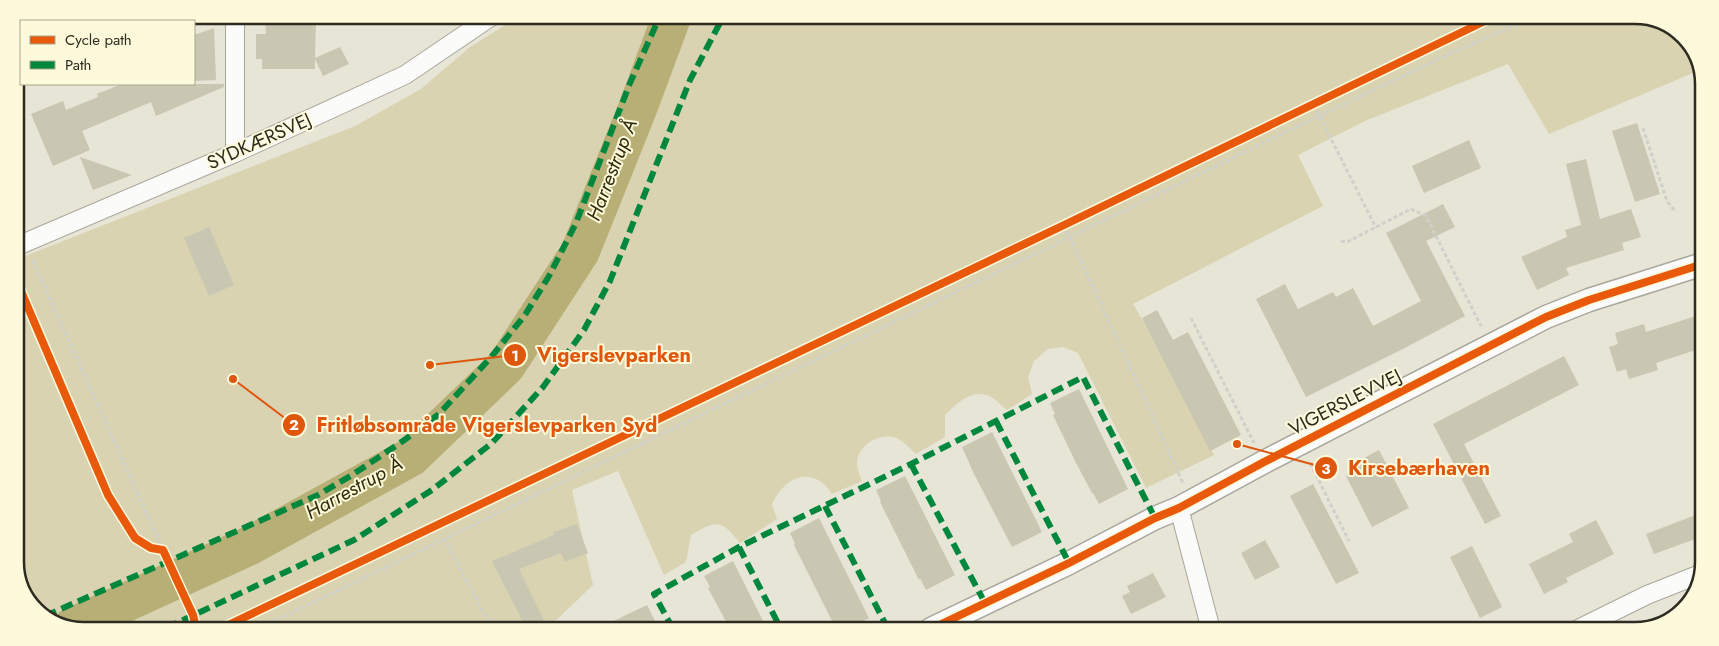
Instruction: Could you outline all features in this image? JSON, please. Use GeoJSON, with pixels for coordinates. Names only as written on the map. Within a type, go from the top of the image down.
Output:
{"type":"FeatureCollection","features":[{"type":"Feature","properties":{"kind":"street"},"geometry":{"type":"LineString","coordinates":[[235,153],[236,24]]}},
{"type":"Feature","properties":{"kind":"street","name":"SYDKÆRSVEJ"},"geometry":{"type":"LineString","coordinates":[[24,243],[235,153],[405,75],[480,24]]}},
{"type":"Feature","properties":{"kind":"street","name":"VIGERSLEVVEJ"},"geometry":{"type":"LineString","coordinates":[[946,622],[1069,563],[1546,317],[1589,300],[1695,266]]}},
{"type":"Feature","properties":{"kind":"street"},"geometry":{"type":"LineString","coordinates":[[1185,504],[1209,622]]}},
{"type":"Feature","properties":{"kind":"street"},"geometry":{"type":"LineString","coordinates":[[1592,622],[1647,595],[1693,577]]}},
{"type":"Feature","properties":{"kind":"path"},"geometry":{"type":"LineString","coordinates":[[272,622],[1460,48],[1517,24]]}},
{"type":"Feature","properties":{"kind":"path"},"geometry":{"type":"LineString","coordinates":[[1305,109],[1323,100]]}},
{"type":"Feature","properties":{"kind":"path"},"geometry":{"type":"LineString","coordinates":[[1314,105],[1376,228]]}},
{"type":"Feature","properties":{"kind":"path"},"geometry":{"type":"LineString","coordinates":[[1643,128],[1667,202],[1674,210]]}},
{"type":"Feature","properties":{"kind":"path"},"geometry":{"type":"LineString","coordinates":[[1341,241],[1347,242],[1411,209],[1426,216],[1491,345]]}},
{"type":"Feature","properties":{"kind":"path"},"geometry":{"type":"LineString","coordinates":[[1053,230],[1071,222]]}},
{"type":"Feature","properties":{"kind":"path"},"geometry":{"type":"LineString","coordinates":[[1062,226],[1070,238],[1185,504]]}},
{"type":"Feature","properties":{"kind":"path"},"geometry":{"type":"LineString","coordinates":[[24,254],[164,553]]}},
{"type":"Feature","properties":{"kind":"path"},"geometry":{"type":"LineString","coordinates":[[1191,318],[1264,462]]}},
{"type":"Feature","properties":{"kind":"path"},"geometry":{"type":"LineString","coordinates":[[1300,443],[1349,541]]}},
{"type":"Feature","properties":{"kind":"path"},"geometry":{"type":"LineString","coordinates":[[444,539],[482,612],[491,622]]}},
{"type":"Feature","properties":{"kind":"path"},"geometry":{"type":"LineString","coordinates":[[151,548],[164,553]]}},
{"type":"Feature","properties":{"kind":"path"},"geometry":{"type":"LineString","coordinates":[[192,612],[196,622]]}},
{"type":"Feature","properties":{"kind":"shaded area"},"geometry":{"type":"Polygon","coordinates":[[[507,24],[1635,24],[1655,27],[1672,36],[1683,47],[1691,61],[1694,73],[1549,134],[1508,64],[1365,121],[1298,155],[1323,206],[1133,304],[1159,348],[1214,455],[1146,488],[1078,353],[1063,347],[1048,349],[1034,361],[1028,377],[1032,394],[1007,410],[987,395],[975,394],[964,399],[945,415],[945,437],[916,454],[903,442],[892,437],[879,438],[872,441],[866,445],[858,456],[857,464],[862,481],[832,494],[816,479],[808,477],[791,481],[783,487],[772,505],[777,519],[740,543],[728,530],[718,524],[700,530],[691,535],[686,562],[664,575],[618,471],[572,490],[593,585],[554,622],[84,622],[64,619],[47,610],[32,592],[27,582],[24,566],[24,256],[355,126],[421,89],[470,47],[507,24]]]}},
{"type":"Feature","properties":{"kind":"building"},"geometry":{"type":"Polygon","coordinates":[[[265,24],[316,24],[315,58],[340,47],[349,64],[323,76],[315,59],[315,69],[262,69],[262,59],[256,59],[256,34],[266,34],[265,24]]]}},
{"type":"Feature","properties":{"kind":"building"},"geometry":{"type":"Polygon","coordinates":[[[214,28],[216,80],[195,81],[195,35],[214,28]]]}},
{"type":"Feature","properties":{"kind":"building"},"geometry":{"type":"Polygon","coordinates":[[[224,84],[224,87],[156,116],[151,102],[82,131],[90,150],[53,166],[31,114],[63,101],[66,110],[98,97],[97,94],[120,85],[224,84]]]}},
{"type":"Feature","properties":{"kind":"building"},"geometry":{"type":"Polygon","coordinates":[[[1637,123],[1660,194],[1635,202],[1612,131],[1637,123]]]}},
{"type":"Feature","properties":{"kind":"building"},"geometry":{"type":"Polygon","coordinates":[[[1469,140],[1481,168],[1424,193],[1412,166],[1469,140]]]}},
{"type":"Feature","properties":{"kind":"building"},"geometry":{"type":"Polygon","coordinates":[[[80,157],[132,175],[93,190],[80,157]]]}},
{"type":"Feature","properties":{"kind":"building"},"geometry":{"type":"Polygon","coordinates":[[[1586,159],[1600,219],[1631,209],[1641,237],[1622,243],[1624,250],[1566,268],[1569,275],[1537,290],[1521,257],[1567,237],[1565,230],[1581,225],[1566,164],[1586,159]]]}},
{"type":"Feature","properties":{"kind":"building"},"geometry":{"type":"Polygon","coordinates":[[[1443,204],[1455,227],[1426,241],[1465,316],[1306,397],[1256,299],[1285,284],[1298,309],[1333,292],[1336,297],[1353,288],[1373,326],[1421,301],[1386,233],[1443,204]]]}},
{"type":"Feature","properties":{"kind":"building"},"geometry":{"type":"Polygon","coordinates":[[[209,227],[234,285],[209,296],[184,238],[209,227]]]}},
{"type":"Feature","properties":{"kind":"building"},"geometry":{"type":"Polygon","coordinates":[[[1157,310],[1173,340],[1188,332],[1241,435],[1210,451],[1142,318],[1157,310]]]}},
{"type":"Feature","properties":{"kind":"building"},"geometry":{"type":"Polygon","coordinates":[[[1695,316],[1695,350],[1656,363],[1658,370],[1629,379],[1626,369],[1617,372],[1609,347],[1618,344],[1615,333],[1644,324],[1646,332],[1695,316]]]}},
{"type":"Feature","properties":{"kind":"building"},"geometry":{"type":"Polygon","coordinates":[[[1564,356],[1579,385],[1464,444],[1501,516],[1485,524],[1433,424],[1564,356]]]}},
{"type":"Feature","properties":{"kind":"building"},"geometry":{"type":"Polygon","coordinates":[[[1079,389],[1128,489],[1099,504],[1075,461],[1053,415],[1055,414],[1050,403],[1079,389]]]}},
{"type":"Feature","properties":{"kind":"building"},"geometry":{"type":"Polygon","coordinates":[[[992,432],[1042,532],[1012,547],[962,447],[992,432]]]}},
{"type":"Feature","properties":{"kind":"building"},"geometry":{"type":"Polygon","coordinates":[[[1379,450],[1409,508],[1372,527],[1346,476],[1355,472],[1351,465],[1379,450]]]}},
{"type":"Feature","properties":{"kind":"building"},"geometry":{"type":"Polygon","coordinates":[[[905,476],[955,575],[926,590],[920,578],[919,580],[880,502],[876,490],[905,476]]]}},
{"type":"Feature","properties":{"kind":"building"},"geometry":{"type":"Polygon","coordinates":[[[1313,484],[1359,573],[1336,584],[1290,496],[1313,484]]]}},
{"type":"Feature","properties":{"kind":"building"},"geometry":{"type":"Polygon","coordinates":[[[1695,515],[1695,539],[1654,554],[1646,534],[1695,515]]]}},
{"type":"Feature","properties":{"kind":"building"},"geometry":{"type":"Polygon","coordinates":[[[819,518],[869,618],[861,622],[832,622],[794,545],[790,533],[819,518]]]}},
{"type":"Feature","properties":{"kind":"building"},"geometry":{"type":"Polygon","coordinates":[[[1596,520],[1614,554],[1566,578],[1568,582],[1544,594],[1529,564],[1573,542],[1569,534],[1596,520]]]}},
{"type":"Feature","properties":{"kind":"building"},"geometry":{"type":"Polygon","coordinates":[[[577,524],[588,553],[565,562],[561,553],[519,569],[544,620],[540,622],[523,622],[492,561],[554,535],[553,532],[577,524]]]}},
{"type":"Feature","properties":{"kind":"building"},"geometry":{"type":"Polygon","coordinates":[[[1265,540],[1280,567],[1255,580],[1241,553],[1265,540]]]}},
{"type":"Feature","properties":{"kind":"building"},"geometry":{"type":"Polygon","coordinates":[[[1472,546],[1502,607],[1480,618],[1450,557],[1472,546]]]}},
{"type":"Feature","properties":{"kind":"building"},"geometry":{"type":"Polygon","coordinates":[[[733,561],[764,622],[726,622],[708,588],[710,587],[704,576],[733,561]]]}},
{"type":"Feature","properties":{"kind":"building"},"geometry":{"type":"Polygon","coordinates":[[[1153,573],[1166,597],[1131,614],[1122,596],[1130,592],[1127,586],[1153,573]]]}},
{"type":"Feature","properties":{"kind":"building"},"geometry":{"type":"Polygon","coordinates":[[[647,605],[656,622],[612,622],[647,605]]]}},
{"type":"Feature","properties":{"kind":"waterway","name":"Harrestrup Å"},"geometry":{"type":"LineString","coordinates":[[83,622],[251,545],[411,457],[506,366],[580,252],[669,24]]}},
{"type":"Feature","properties":{"kind":"marked path"},"geometry":{"type":"LineString","coordinates":[[52,613],[318,495],[403,441],[439,414],[492,356],[525,315],[549,276],[576,223],[630,83],[656,24]]}},
{"type":"Feature","properties":{"kind":"marked path"},"geometry":{"type":"LineString","coordinates":[[179,622],[354,540],[432,490],[492,443],[543,387],[584,330],[610,281],[690,80],[719,24]]}},
{"type":"Feature","properties":{"kind":"marked path"},"geometry":{"type":"LineString","coordinates":[[669,622],[654,594],[739,547],[911,464],[1083,377],[1155,518]]}},
{"type":"Feature","properties":{"kind":"marked path"},"geometry":{"type":"LineString","coordinates":[[996,421],[1069,563]]}},
{"type":"Feature","properties":{"kind":"marked path"},"geometry":{"type":"LineString","coordinates":[[911,464],[985,603]]}},
{"type":"Feature","properties":{"kind":"marked path"},"geometry":{"type":"LineString","coordinates":[[825,506],[884,622]]}},
{"type":"Feature","properties":{"kind":"marked path"},"geometry":{"type":"LineString","coordinates":[[739,547],[777,622]]}},
{"type":"Feature","properties":{"kind":"cycle path"},"geometry":{"type":"LineString","coordinates":[[235,622],[1062,226],[1479,24]]}},
{"type":"Feature","properties":{"kind":"cycle path"},"geometry":{"type":"LineString","coordinates":[[946,622],[1069,563],[1155,518],[1179,508],[1264,462],[1546,317],[1589,300],[1695,267]]}},
{"type":"Feature","properties":{"kind":"cycle path"},"geometry":{"type":"LineString","coordinates":[[24,298],[108,495],[135,538],[151,548],[163,550],[195,622]]}},
{"type":"Feature","properties":{"kind":"place","name":"Vigerslevparken"},"geometry":{"type":"Point","coordinates":[430,365]}},
{"type":"Feature","properties":{"kind":"place","name":"Fritløbsområde Vigerslevparken Syd"},"geometry":{"type":"Point","coordinates":[233,379]}},
{"type":"Feature","properties":{"kind":"place","name":"Kirsebærhaven"},"geometry":{"type":"Point","coordinates":[1237,444]}}]}
